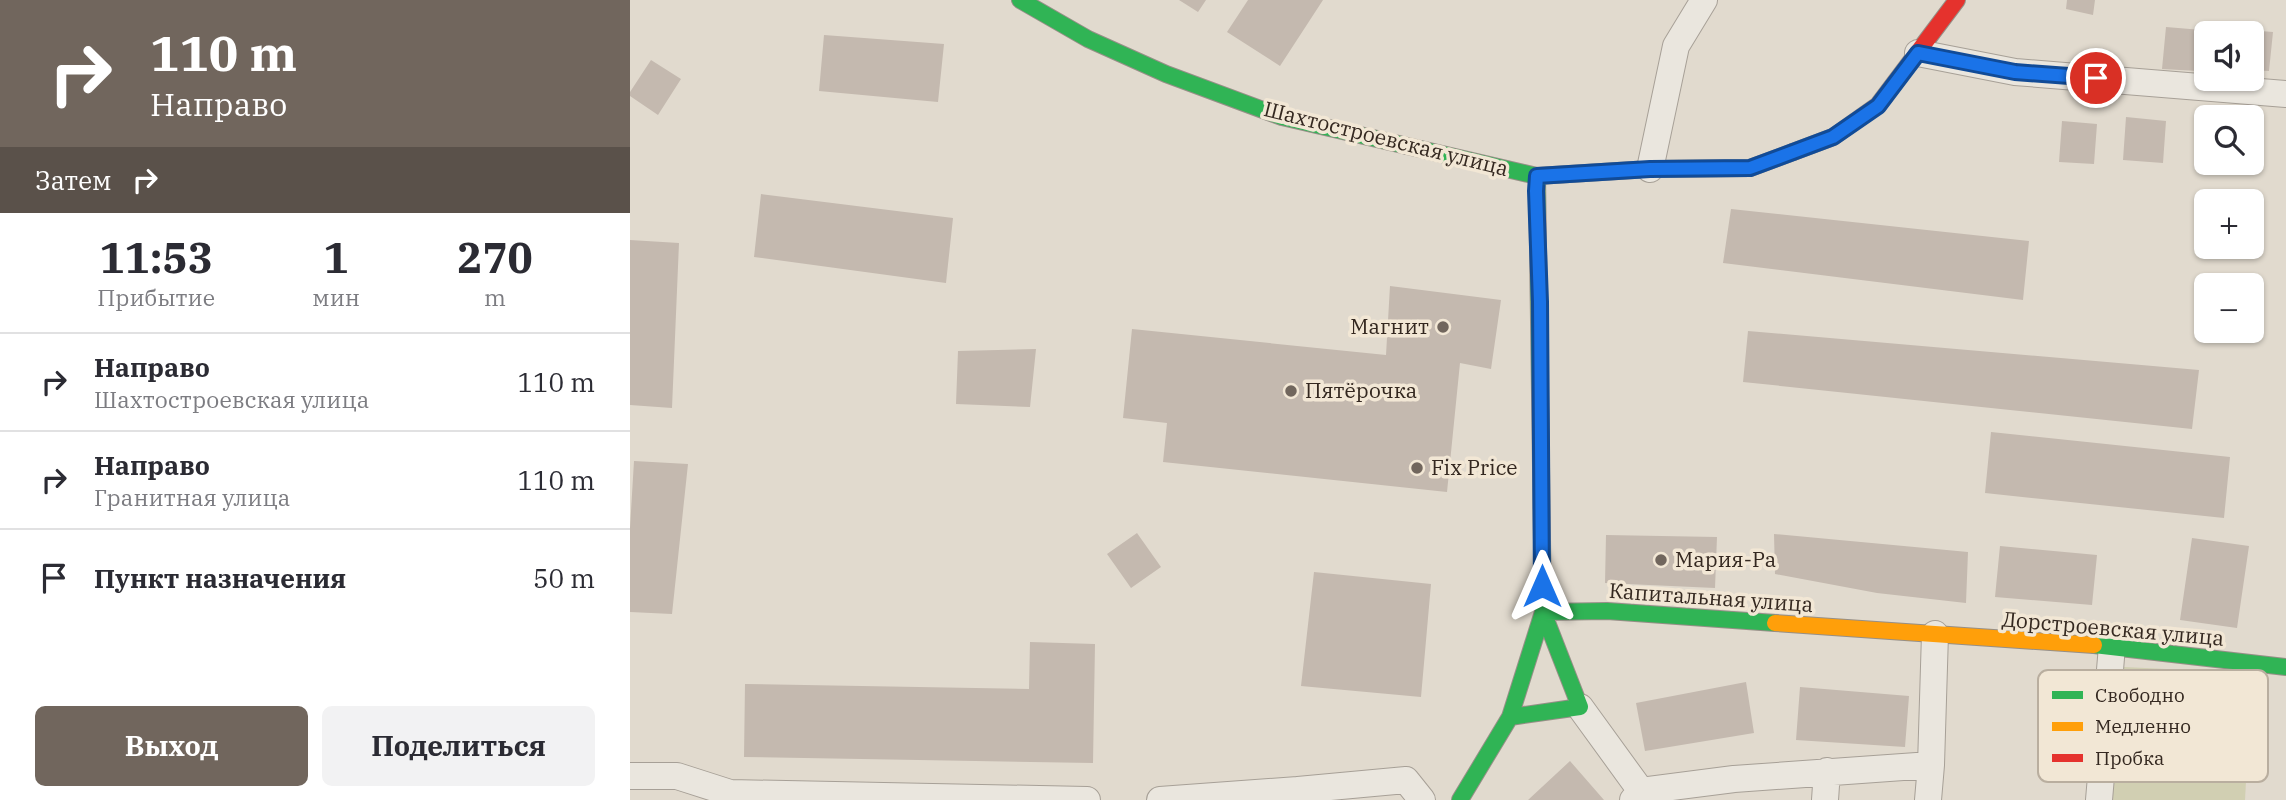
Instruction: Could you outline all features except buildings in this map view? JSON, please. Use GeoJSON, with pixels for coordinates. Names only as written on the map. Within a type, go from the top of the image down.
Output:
{"type":"FeatureCollection","features":[{"type":"Feature","properties":{"kind":"street","name":"Шахтостроевская улица"},"geometry":{"type":"LineString","coordinates":[[1020,0],[1088,39],[1144,64],[1282,117],[1537,176],[1650,169],[1750,168],[1833,137],[1878,106],[1957,0]]}},
{"type":"Feature","properties":{"kind":"street"},"geometry":{"type":"LineString","coordinates":[[1650,169],[1676,46],[1704,0]]}},
{"type":"Feature","properties":{"kind":"street"},"geometry":{"type":"LineString","coordinates":[[1918,53],[2015,72],[2286,94]]}},
{"type":"Feature","properties":{"kind":"street"},"geometry":{"type":"LineString","coordinates":[[1460,800],[1510,717],[1543,612],[1537,176]]}},
{"type":"Feature","properties":{"kind":"street","name":"Капитальная улица"},"geometry":{"type":"LineString","coordinates":[[1543,612],[1606,611],[1935,634]]}},
{"type":"Feature","properties":{"kind":"street"},"geometry":{"type":"LineString","coordinates":[[1543,612],[1580,706],[1637,796],[1734,779],[1931,765]]}},
{"type":"Feature","properties":{"kind":"street"},"geometry":{"type":"LineString","coordinates":[[1928,800],[1935,634]]}},
{"type":"Feature","properties":{"kind":"street","name":"Дорстроевская улица"},"geometry":{"type":"LineString","coordinates":[[1935,634],[2112,646],[2286,667]]}},
{"type":"Feature","properties":{"kind":"street"},"geometry":{"type":"LineString","coordinates":[[2110,670],[2112,646]]}},
{"type":"Feature","properties":{"kind":"street"},"geometry":{"type":"LineString","coordinates":[[1510,717],[1580,706]]}},
{"type":"Feature","properties":{"kind":"street"},"geometry":{"type":"LineString","coordinates":[[1825,800],[1827,771]]}},
{"type":"Feature","properties":{"kind":"street"},"geometry":{"type":"LineString","coordinates":[[630,776],[677,776],[730,793],[1087,800]]}},
{"type":"Feature","properties":{"kind":"street"},"geometry":{"type":"LineString","coordinates":[[1160,800],[1294,795],[1406,780],[1422,800]]}},
{"type":"Feature","properties":{"kind":"street"},"geometry":{"type":"LineString","coordinates":[[2099,800],[2101,782]]}},
{"type":"Feature","properties":{"kind":"shaded area"},"geometry":{"type":"Polygon","coordinates":[[[2124,667],[2188,670],[2124,670],[2124,667]]]}},
{"type":"Feature","properties":{"kind":"shaded area"},"geometry":{"type":"Polygon","coordinates":[[[2114,782],[2246,782],[2245,800],[2112,800],[2114,782]]]}},
{"type":"Feature","properties":{"kind":"traffic: fast"},"geometry":{"type":"LineString","coordinates":[[1020,0],[1088,39],[1166,74],[1282,117],[1537,176],[1650,169],[1750,168],[1793,152]]}},
{"type":"Feature","properties":{"kind":"traffic: fast"},"geometry":{"type":"LineString","coordinates":[[1510,717],[1543,612],[1537,176]]}},
{"type":"Feature","properties":{"kind":"traffic: fast"},"geometry":{"type":"LineString","coordinates":[[1460,800],[1510,717],[1580,707],[1543,612],[1607,611],[1775,623]]}},
{"type":"Feature","properties":{"kind":"traffic: fast"},"geometry":{"type":"LineString","coordinates":[[2094,645],[2286,667]]}},
{"type":"Feature","properties":{"kind":"traffic: slow"},"geometry":{"type":"LineString","coordinates":[[1775,623],[2094,645]]}},
{"type":"Feature","properties":{"kind":"traffic: jam"},"geometry":{"type":"LineString","coordinates":[[1793,152],[1833,137],[1878,105],[1957,0]]}},
{"type":"Feature","properties":{"kind":"place","name":"Магнит"},"geometry":{"type":"Point","coordinates":[1443,327]}},
{"type":"Feature","properties":{"kind":"place","name":"Пятёрочка"},"geometry":{"type":"Point","coordinates":[1291,391]}},
{"type":"Feature","properties":{"kind":"place","name":"Fix Price"},"geometry":{"type":"Point","coordinates":[1417,468]}},
{"type":"Feature","properties":{"kind":"place","name":"Мария-Ра"},"geometry":{"type":"Point","coordinates":[1661,560]}},
{"type":"Feature","properties":{"kind":"route"},"geometry":{"type":"LineString","coordinates":[[1542,586],[1537,176],[1650,169],[1750,168],[1833,137],[1878,106],[1918,53],[2015,72],[2096,78]]}}]}
